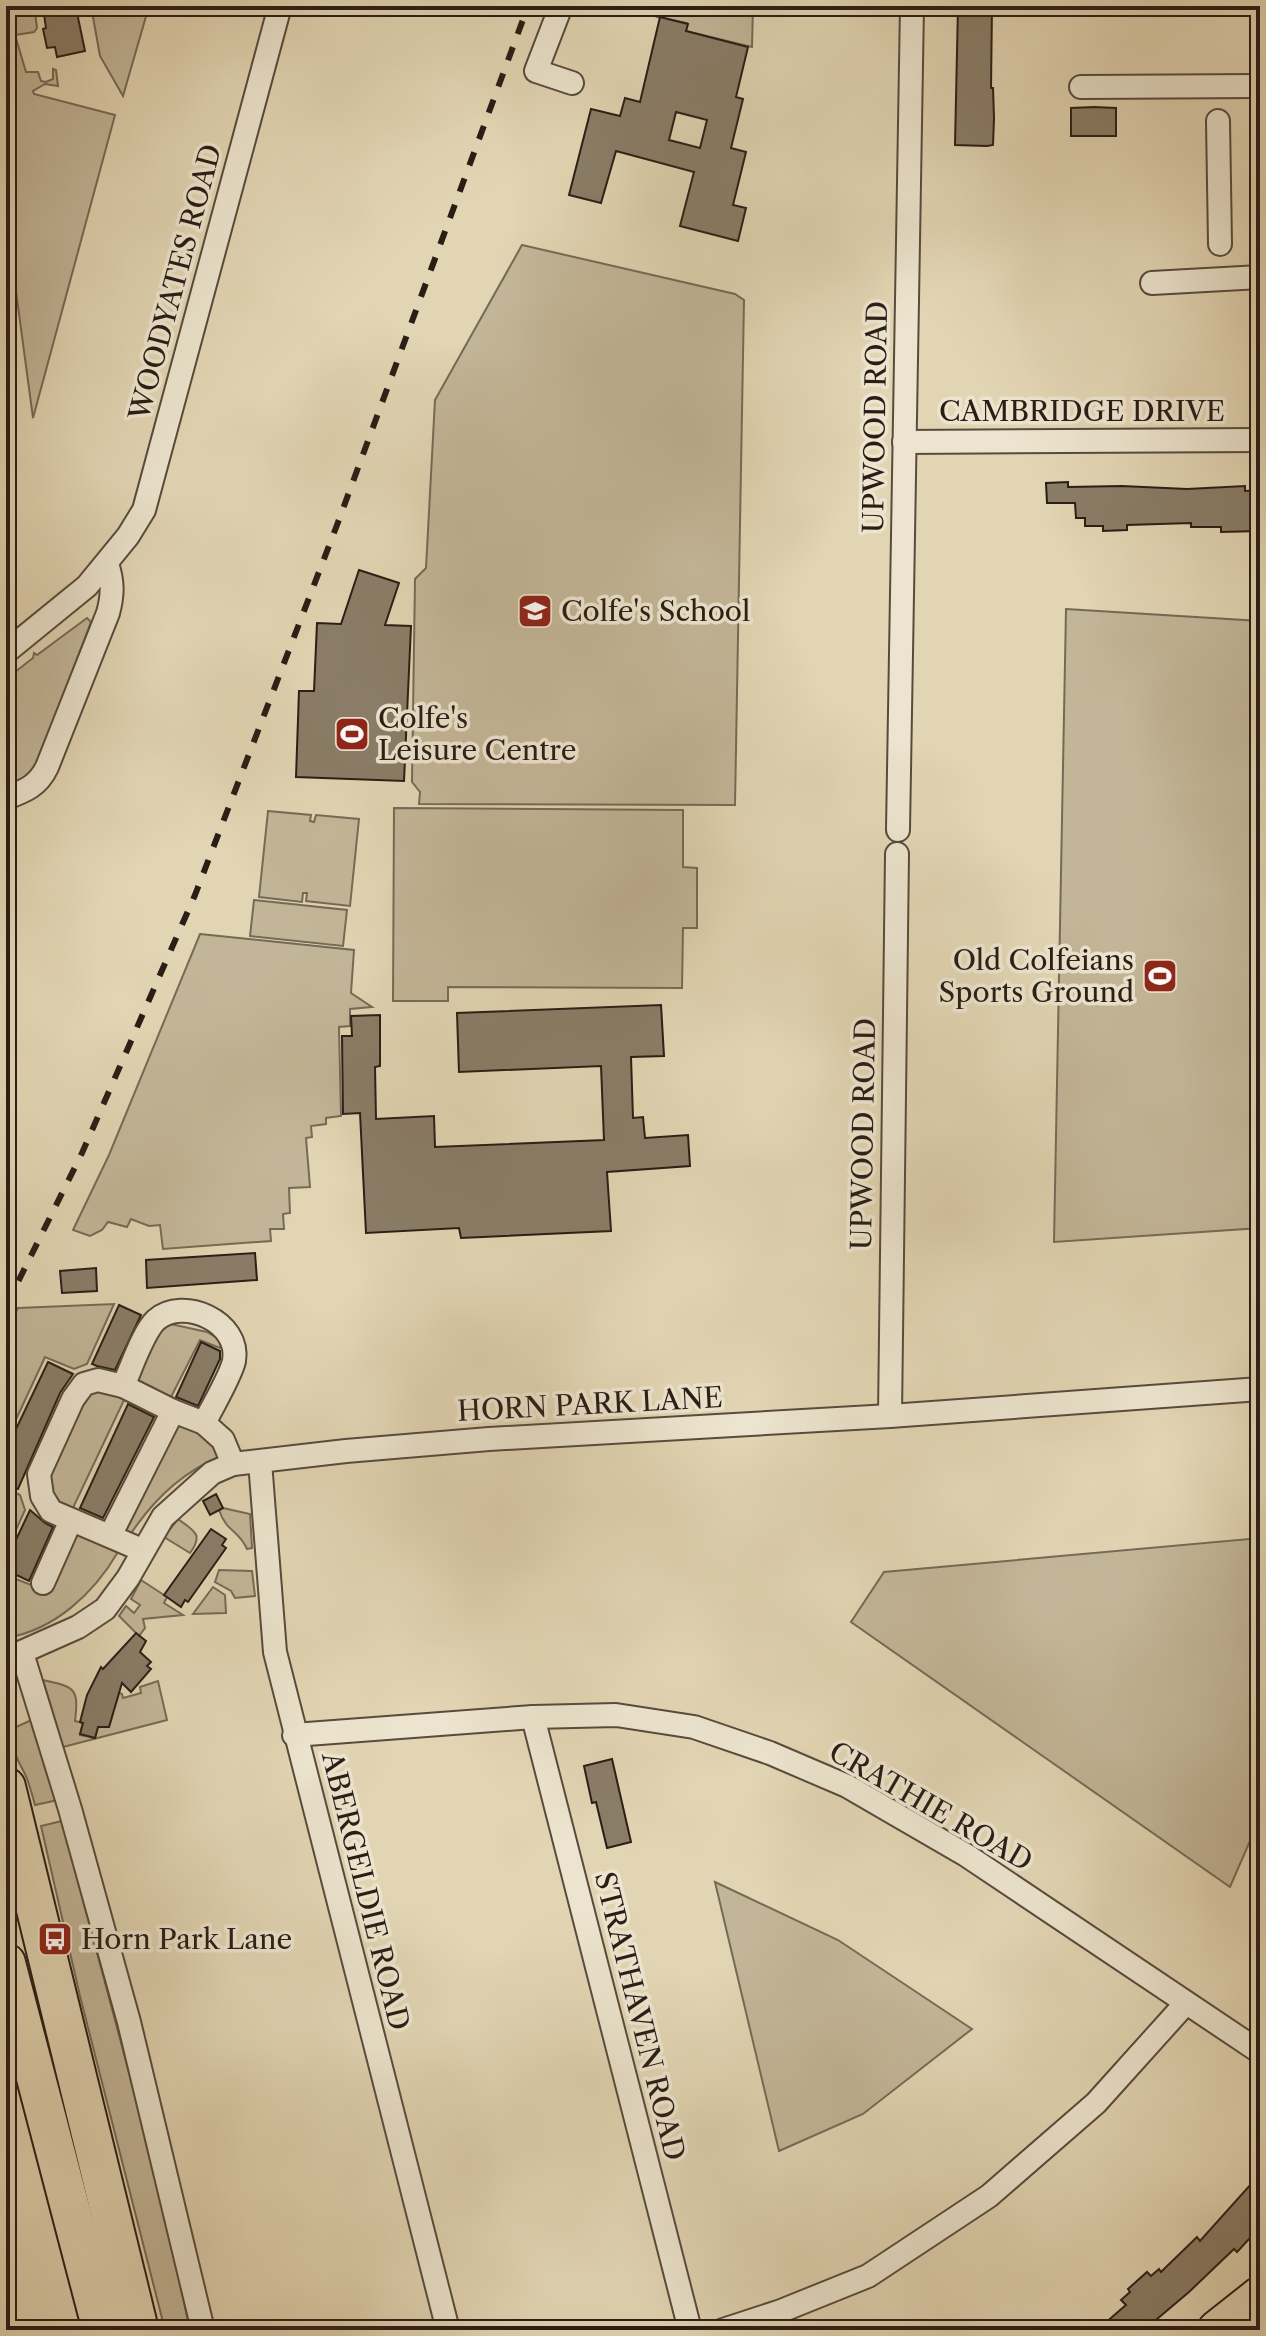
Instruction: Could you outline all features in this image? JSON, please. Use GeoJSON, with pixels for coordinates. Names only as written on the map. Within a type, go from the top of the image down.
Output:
{"type":"FeatureCollection","features":[{"type":"Feature","properties":{"kind":"highway"},"geometry":{"type":"LineString","coordinates":[[6,1787],[139,2330]]}},
{"type":"Feature","properties":{"kind":"highway"},"geometry":{"type":"LineString","coordinates":[[6,1963],[102,2330]]}},
{"type":"Feature","properties":{"kind":"highway"},"geometry":{"type":"LineString","coordinates":[[1217,2330],[1260,2296]]}},
{"type":"Feature","properties":{"kind":"street","name":"WOODYATES ROAD"},"geometry":{"type":"LineString","coordinates":[[6,652],[60,610],[107,564],[136,523],[148,498],[280,6]]}},
{"type":"Feature","properties":{"kind":"street"},"geometry":{"type":"LineString","coordinates":[[561,6],[536,71],[572,83]]}},
{"type":"Feature","properties":{"kind":"street","name":"UPWOOD ROAD"},"geometry":{"type":"LineString","coordinates":[[898,830],[912,6]]}},
{"type":"Feature","properties":{"kind":"street"},"geometry":{"type":"LineString","coordinates":[[1081,87],[1260,86]]}},
{"type":"Feature","properties":{"kind":"street"},"geometry":{"type":"LineString","coordinates":[[1218,121],[1220,244]]}},
{"type":"Feature","properties":{"kind":"street"},"geometry":{"type":"LineString","coordinates":[[1152,283],[1260,277]]}},
{"type":"Feature","properties":{"kind":"street","name":"CAMBRIDGE DRIVE"},"geometry":{"type":"LineString","coordinates":[[904,442],[1260,440]]}},
{"type":"Feature","properties":{"kind":"street"},"geometry":{"type":"LineString","coordinates":[[6,798],[30,788],[44,773],[108,613],[113,594],[107,564]]}},
{"type":"Feature","properties":{"kind":"street","name":"UPWOOD ROAD"},"geometry":{"type":"LineString","coordinates":[[890,1416],[897,854]]}},
{"type":"Feature","properties":{"kind":"street"},"geometry":{"type":"LineString","coordinates":[[123,1386],[152,1323],[167,1311],[192,1312],[215,1320],[231,1338],[234,1361],[204,1423]]}},
{"type":"Feature","properties":{"kind":"street"},"geometry":{"type":"LineString","coordinates":[[142,1550],[51,1511],[42,1496],[39,1474],[73,1399],[84,1384],[98,1380],[123,1386],[204,1423],[223,1440],[233,1464]]}},
{"type":"Feature","properties":{"kind":"street","name":"HORN PARK LANE"},"geometry":{"type":"LineString","coordinates":[[14,1656],[78,1627],[105,1609],[128,1578],[163,1517],[212,1473],[233,1464],[489,1439],[890,1416],[1260,1389]]}},
{"type":"Feature","properties":{"kind":"street"},"geometry":{"type":"LineString","coordinates":[[110,1536],[173,1411]]}},
{"type":"Feature","properties":{"kind":"street","name":"ABERGELDIE ROAD"},"geometry":{"type":"LineString","coordinates":[[260,1462],[275,1652],[448,2330]]}},
{"type":"Feature","properties":{"kind":"street"},"geometry":{"type":"LineString","coordinates":[[43,1583],[71,1520]]}},
{"type":"Feature","properties":{"kind":"street"},"geometry":{"type":"LineString","coordinates":[[14,1656],[70,1809],[129,2022],[203,2330]]}},
{"type":"Feature","properties":{"kind":"street","name":"CRATHIE ROAD"},"geometry":{"type":"LineString","coordinates":[[294,1735],[533,1717],[616,1715],[694,1727],[770,1753],[847,1786],[966,1855],[1260,2052]]}},
{"type":"Feature","properties":{"kind":"street","name":"STRATHAVEN ROAD"},"geometry":{"type":"LineString","coordinates":[[533,1717],[690,2330]]}},
{"type":"Feature","properties":{"kind":"street"},"geometry":{"type":"LineString","coordinates":[[723,2330],[781,2311],[868,2276],[989,2196],[1096,2103],[1186,2003]]}},
{"type":"Feature","properties":{"kind":"shaded area"},"geometry":{"type":"Polygon","coordinates":[[[6,6],[67,6],[35,12],[37,28],[34,32],[15,35],[26,72],[38,72],[41,81],[46,82],[53,79],[53,69],[56,70],[58,86],[45,84],[33,91],[34,94],[115,115],[33,418],[6,217],[6,6]]]}},
{"type":"Feature","properties":{"kind":"shaded area"},"geometry":{"type":"Polygon","coordinates":[[[91,6],[149,6],[123,96],[100,56],[91,6]]]}},
{"type":"Feature","properties":{"kind":"shaded area"},"geometry":{"type":"Polygon","coordinates":[[[664,6],[753,6],[752,47],[686,31],[687,23],[657,17],[664,6]]]}},
{"type":"Feature","properties":{"kind":"shaded area"},"geometry":{"type":"Polygon","coordinates":[[[522,245],[735,294],[744,300],[735,805],[419,804],[420,792],[412,782],[415,579],[426,568],[435,400],[522,245]]]}},
{"type":"Feature","properties":{"kind":"shaded area","name":"Old Colfeians Sports Ground"},"geometry":{"type":"Polygon","coordinates":[[[1066,609],[1260,621],[1260,1228],[1054,1242],[1066,609]]]}},
{"type":"Feature","properties":{"kind":"shaded area"},"geometry":{"type":"Polygon","coordinates":[[[87,618],[91,622],[66,688],[68,692],[58,709],[62,713],[29,779],[6,786],[6,679],[33,658],[34,653],[37,655],[87,618]]]}},
{"type":"Feature","properties":{"kind":"shaded area"},"geometry":{"type":"Polygon","coordinates":[[[394,808],[683,810],[683,867],[697,868],[697,928],[683,928],[682,988],[448,987],[448,1001],[393,1001],[394,808]]]}},
{"type":"Feature","properties":{"kind":"shaded area"},"geometry":{"type":"Polygon","coordinates":[[[268,811],[311,815],[310,821],[314,822],[316,815],[359,819],[350,906],[306,901],[307,893],[303,893],[302,902],[259,897],[268,811]]]}},
{"type":"Feature","properties":{"kind":"shaded area"},"geometry":{"type":"Polygon","coordinates":[[[254,900],[347,910],[343,946],[250,936],[254,900]]]}},
{"type":"Feature","properties":{"kind":"shaded area"},"geometry":{"type":"Polygon","coordinates":[[[200,934],[354,950],[351,993],[372,1007],[350,1009],[350,1026],[339,1027],[341,1116],[326,1118],[326,1124],[311,1126],[312,1137],[306,1138],[310,1187],[289,1188],[290,1213],[283,1214],[284,1229],[270,1229],[271,1241],[163,1249],[160,1225],[149,1226],[131,1219],[127,1227],[108,1222],[102,1230],[90,1236],[73,1230],[109,1155],[200,934]]]}},
{"type":"Feature","properties":{"kind":"shaded area"},"geometry":{"type":"Polygon","coordinates":[[[114,1304],[87,1364],[74,1369],[45,1357],[6,1441],[6,1329],[18,1308],[114,1304]]]}},
{"type":"Feature","properties":{"kind":"shaded area"},"geometry":{"type":"Polygon","coordinates":[[[166,1323],[207,1332],[222,1341],[220,1348],[200,1340],[170,1399],[132,1384],[153,1334],[166,1323]]]}},
{"type":"Feature","properties":{"kind":"shaded area"},"geometry":{"type":"Polygon","coordinates":[[[104,1389],[125,1398],[72,1510],[54,1501],[50,1472],[81,1402],[95,1391],[104,1389]]]}},
{"type":"Feature","properties":{"kind":"shaded area"},"geometry":{"type":"Polygon","coordinates":[[[178,1421],[202,1429],[219,1457],[180,1479],[148,1510],[130,1535],[125,1533],[124,1518],[178,1421]]]}},
{"type":"Feature","properties":{"kind":"shaded area"},"geometry":{"type":"Polygon","coordinates":[[[6,1488],[20,1495],[25,1510],[6,1552],[6,1488]]]}},
{"type":"Feature","properties":{"kind":"shaded area"},"geometry":{"type":"Polygon","coordinates":[[[223,1508],[250,1514],[252,1548],[247,1549],[225,1523],[219,1510],[223,1508]]]}},
{"type":"Feature","properties":{"kind":"shaded area"},"geometry":{"type":"Polygon","coordinates":[[[178,1519],[197,1537],[190,1553],[164,1537],[178,1519]]]}},
{"type":"Feature","properties":{"kind":"shaded area"},"geometry":{"type":"Polygon","coordinates":[[[76,1531],[115,1545],[118,1552],[85,1595],[57,1618],[24,1634],[6,1638],[6,1575],[46,1591],[76,1531]]]}},
{"type":"Feature","properties":{"kind":"shaded area"},"geometry":{"type":"Polygon","coordinates":[[[1260,1538],[1260,1818],[1230,1887],[851,1622],[884,1572],[1260,1538]]]}},
{"type":"Feature","properties":{"kind":"shaded area"},"geometry":{"type":"Polygon","coordinates":[[[219,1570],[252,1571],[255,1596],[235,1598],[231,1591],[215,1582],[219,1570]]]}},
{"type":"Feature","properties":{"kind":"shaded area"},"geometry":{"type":"Polygon","coordinates":[[[141,1580],[167,1597],[164,1603],[183,1615],[143,1619],[145,1628],[139,1636],[119,1616],[126,1606],[134,1613],[140,1605],[131,1599],[141,1580]]]}},
{"type":"Feature","properties":{"kind":"shaded area"},"geometry":{"type":"Polygon","coordinates":[[[213,1587],[225,1595],[226,1613],[193,1614],[213,1587]]]}},
{"type":"Feature","properties":{"kind":"shaded area"},"geometry":{"type":"Polygon","coordinates":[[[43,1680],[68,1687],[75,1695],[75,1721],[83,1723],[80,1735],[95,1738],[98,1727],[109,1727],[113,1713],[110,1689],[122,1694],[123,1698],[141,1693],[140,1687],[158,1681],[167,1720],[63,1747],[43,1680]]]}},
{"type":"Feature","properties":{"kind":"shaded area"},"geometry":{"type":"Polygon","coordinates":[[[36,1718],[58,1800],[35,1805],[14,1750],[13,1739],[16,1727],[36,1718]]]}},
{"type":"Feature","properties":{"kind":"shaded area"},"geometry":{"type":"Polygon","coordinates":[[[62,1821],[156,2174],[190,2330],[165,2330],[80,1996],[41,1826],[62,1821]]]}},
{"type":"Feature","properties":{"kind":"shaded area"},"geometry":{"type":"Polygon","coordinates":[[[715,1882],[838,1940],[972,2029],[863,2114],[779,2151],[715,1882]]]}},
{"type":"Feature","properties":{"kind":"building"},"geometry":{"type":"Polygon","coordinates":[[[958,6],[992,6],[993,145],[955,145],[958,6]]]}},
{"type":"Feature","properties":{"kind":"building"},"geometry":{"type":"Polygon","coordinates":[[[76,8],[85,51],[57,57],[55,47],[47,48],[44,14],[76,8]]]}},
{"type":"Feature","properties":{"kind":"building"},"geometry":{"type":"Polygon","coordinates":[[[660,17],[688,24],[686,31],[748,47],[736,97],[743,99],[731,148],[746,152],[733,205],[746,208],[738,241],[680,226],[694,172],[616,151],[601,203],[569,195],[591,109],[620,116],[625,98],[640,102],[660,17]],[[676,112],[669,140],[700,148],[707,120],[676,112]]]}},
{"type":"Feature","properties":{"kind":"building"},"geometry":{"type":"Polygon","coordinates":[[[1071,108],[1116,108],[1116,136],[1071,136],[1071,108]]]}},
{"type":"Feature","properties":{"kind":"building"},"geometry":{"type":"Polygon","coordinates":[[[1068,482],[1068,487],[1187,489],[1245,486],[1245,491],[1260,490],[1260,531],[1221,532],[1221,527],[1191,527],[1191,523],[1127,525],[1127,530],[1103,531],[1103,526],[1085,526],[1085,518],[1076,518],[1075,503],[1047,503],[1046,483],[1068,482]]]}},
{"type":"Feature","properties":{"kind":"building","name":"Colfe's Leisure Centre"},"geometry":{"type":"Polygon","coordinates":[[[359,570],[399,583],[385,625],[411,626],[404,781],[296,777],[299,691],[314,691],[317,623],[341,624],[359,570]]]}},
{"type":"Feature","properties":{"kind":"building"},"geometry":{"type":"Polygon","coordinates":[[[661,1005],[664,1056],[631,1057],[633,1118],[643,1117],[645,1138],[688,1135],[690,1166],[607,1172],[611,1231],[461,1238],[459,1228],[366,1233],[360,1113],[343,1114],[342,1036],[352,1036],[351,1016],[380,1015],[380,1066],[375,1067],[376,1119],[434,1116],[435,1147],[604,1140],[601,1066],[459,1072],[457,1013],[661,1005]]]}},
{"type":"Feature","properties":{"kind":"building"},"geometry":{"type":"Polygon","coordinates":[[[255,1253],[257,1280],[147,1288],[146,1260],[255,1253]]]}},
{"type":"Feature","properties":{"kind":"building"},"geometry":{"type":"Polygon","coordinates":[[[96,1268],[97,1291],[62,1293],[60,1271],[96,1268]]]}},
{"type":"Feature","properties":{"kind":"building"},"geometry":{"type":"Polygon","coordinates":[[[119,1305],[141,1315],[115,1370],[92,1364],[119,1305]]]}},
{"type":"Feature","properties":{"kind":"building"},"geometry":{"type":"Polygon","coordinates":[[[201,1342],[220,1351],[220,1359],[198,1406],[176,1397],[201,1342]]]}},
{"type":"Feature","properties":{"kind":"building"},"geometry":{"type":"Polygon","coordinates":[[[48,1362],[73,1374],[60,1393],[18,1489],[6,1484],[6,1450],[48,1362]]]}},
{"type":"Feature","properties":{"kind":"building"},"geometry":{"type":"Polygon","coordinates":[[[128,1404],[154,1417],[103,1518],[80,1508],[128,1404]]]}},
{"type":"Feature","properties":{"kind":"building"},"geometry":{"type":"Polygon","coordinates":[[[216,1494],[223,1508],[210,1515],[203,1501],[216,1494]]]}},
{"type":"Feature","properties":{"kind":"building"},"geometry":{"type":"Polygon","coordinates":[[[30,1510],[53,1527],[29,1581],[6,1570],[6,1561],[30,1510]]]}},
{"type":"Feature","properties":{"kind":"building"},"geometry":{"type":"Polygon","coordinates":[[[211,1529],[226,1539],[222,1545],[226,1548],[188,1602],[185,1600],[181,1607],[164,1595],[211,1529]]]}},
{"type":"Feature","properties":{"kind":"building"},"geometry":{"type":"Polygon","coordinates":[[[136,1633],[146,1641],[140,1652],[151,1662],[147,1666],[151,1669],[131,1692],[122,1683],[109,1727],[98,1727],[95,1738],[80,1734],[87,1695],[101,1667],[103,1669],[136,1633]]]}},
{"type":"Feature","properties":{"kind":"building"},"geometry":{"type":"Polygon","coordinates":[[[612,1759],[631,1842],[607,1848],[584,1766],[612,1759]]]}},
{"type":"Feature","properties":{"kind":"building"},"geometry":{"type":"Polygon","coordinates":[[[1260,2174],[1260,2227],[1237,2252],[1234,2249],[1144,2330],[1097,2330],[1126,2305],[1121,2300],[1130,2292],[1128,2289],[1147,2272],[1151,2276],[1159,2269],[1161,2272],[1197,2237],[1200,2241],[1260,2174]]]}},
{"type":"Feature","properties":{"kind":"railway"},"geometry":{"type":"LineString","coordinates":[[6,1306],[82,1153],[195,895],[337,525],[528,6]]}},
{"type":"Feature","properties":{"kind":"place","name":"Colfe's School"},"geometry":{"type":"Point","coordinates":[535,611]}},
{"type":"Feature","properties":{"kind":"place","name":"Colfe's Leisure Centre"},"geometry":{"type":"Point","coordinates":[352,734]}},
{"type":"Feature","properties":{"kind":"place","name":"Old Colfeians Sports Ground"},"geometry":{"type":"Point","coordinates":[1160,976]}},
{"type":"Feature","properties":{"kind":"place","name":"Horn Park Lane"},"geometry":{"type":"Point","coordinates":[55,1939]}}]}
